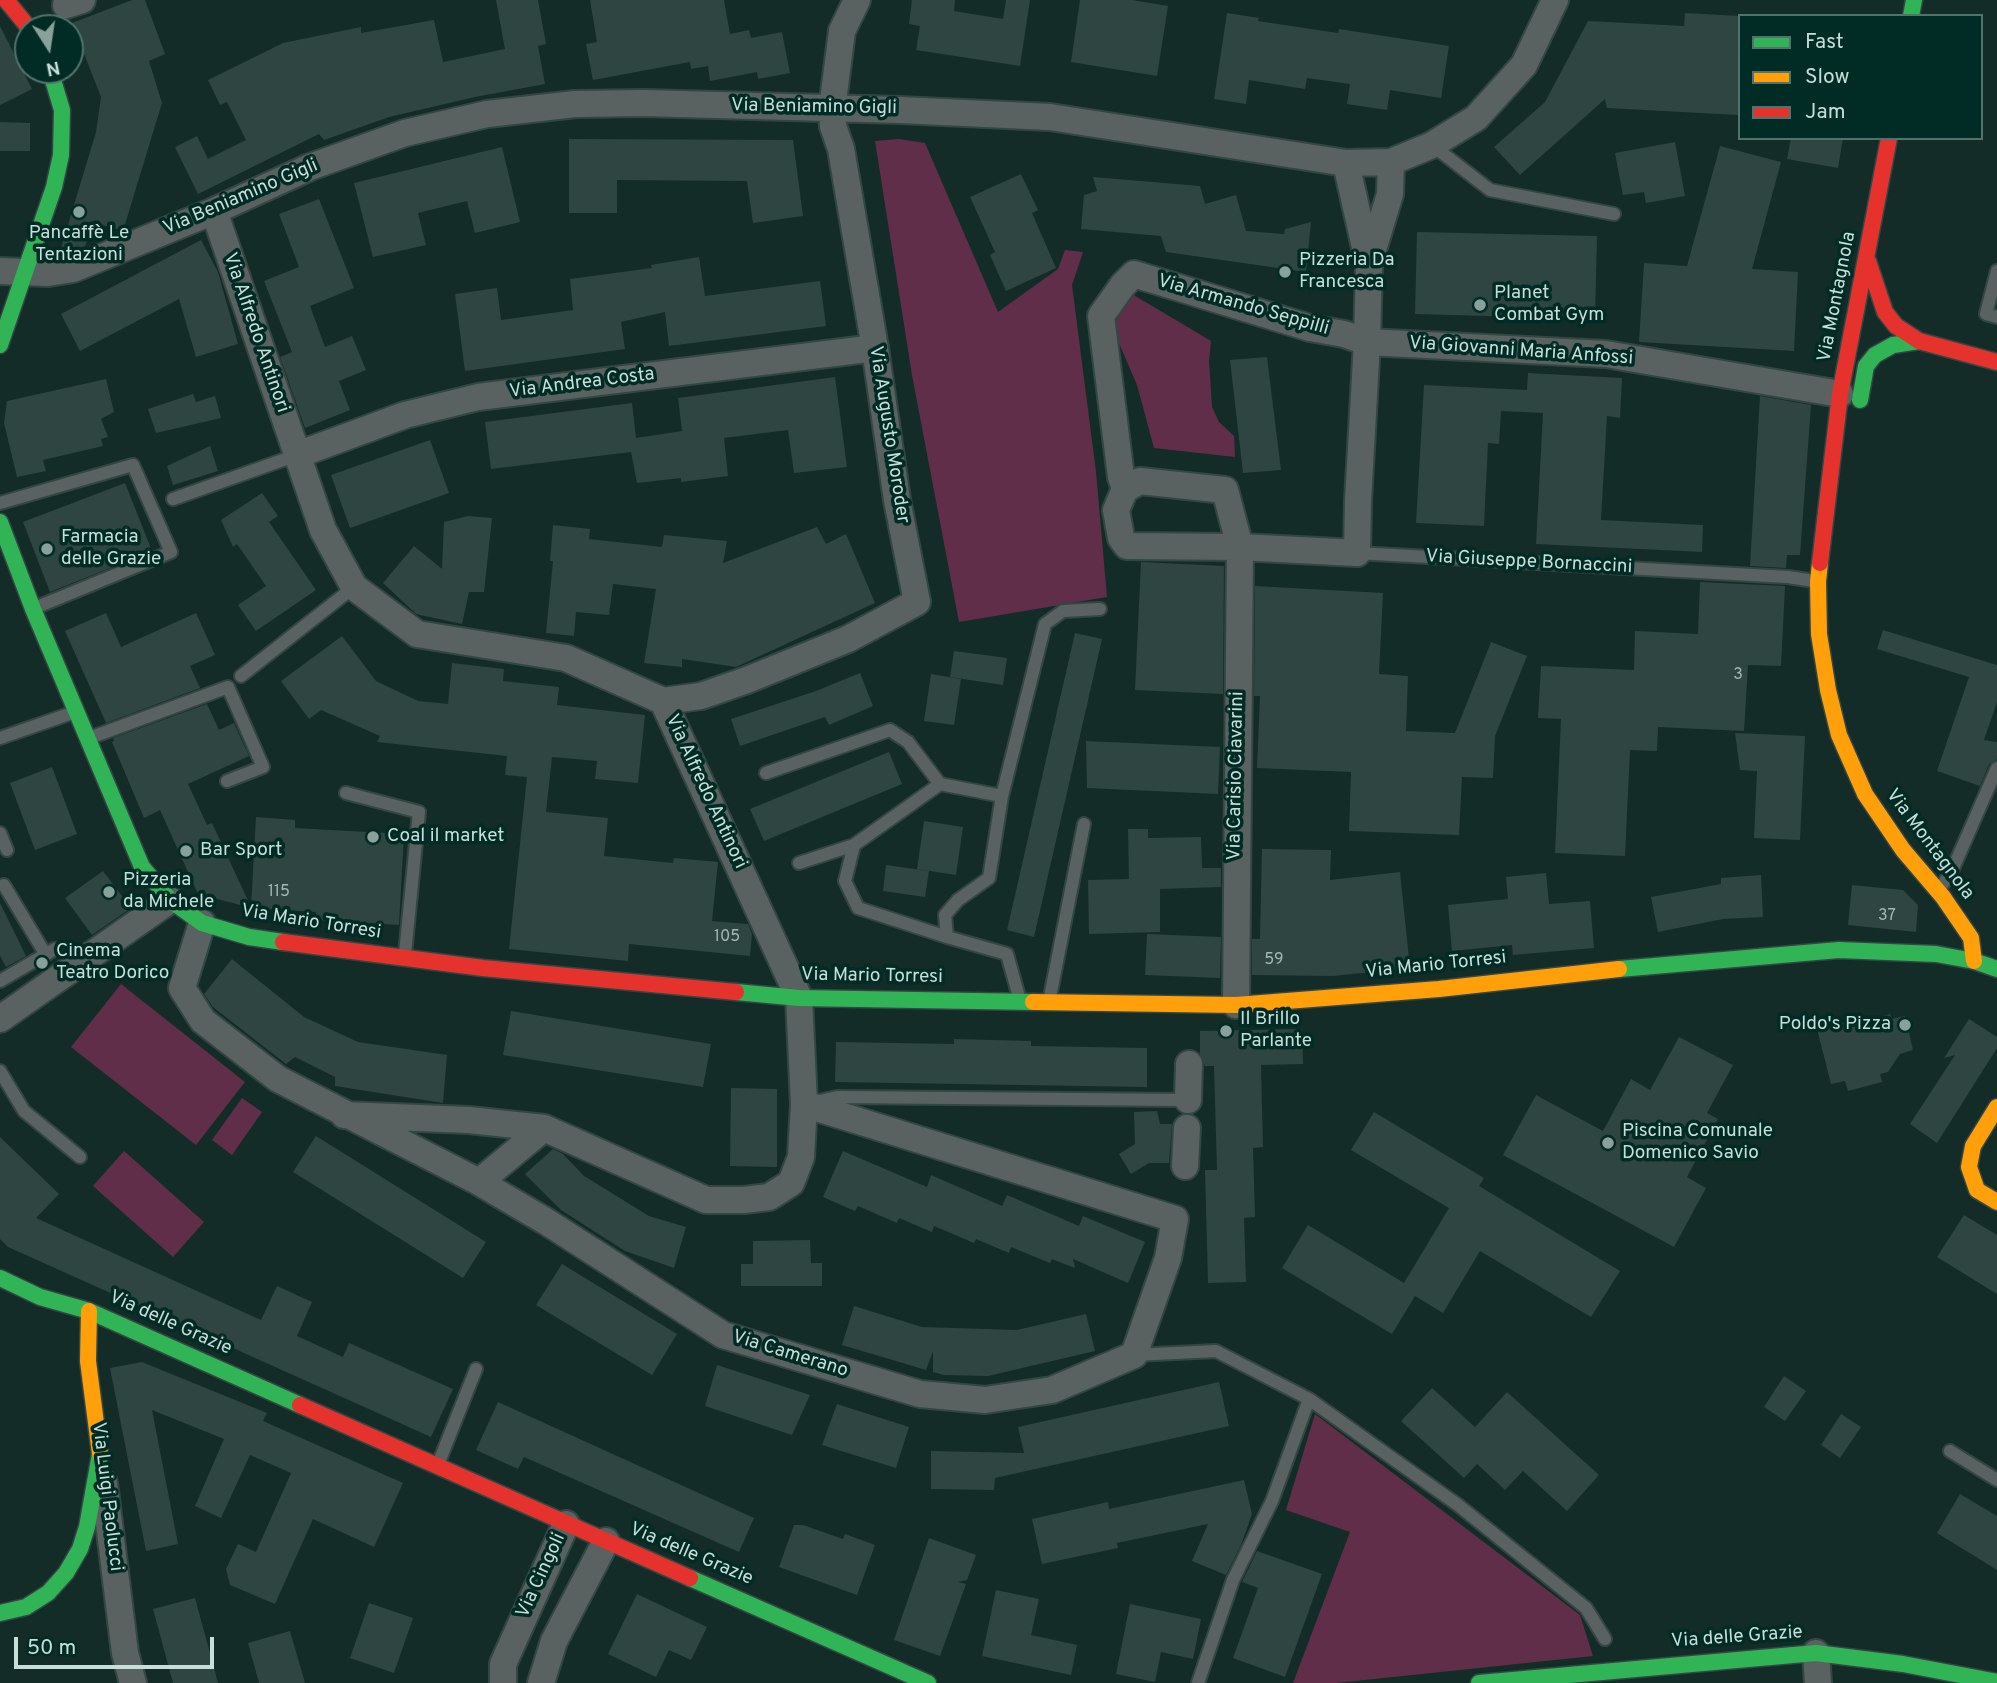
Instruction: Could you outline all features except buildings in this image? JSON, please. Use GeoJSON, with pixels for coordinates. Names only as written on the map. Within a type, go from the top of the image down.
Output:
{"type":"FeatureCollection","features":[{"type":"Feature","properties":{"kind":"main road"},"geometry":{"type":"LineString","coordinates":[[0,345],[12,272],[54,187],[61,155],[62,110],[54,84]]}},
{"type":"Feature","properties":{"kind":"main road","name":"Via Montagnola"},"geometry":{"type":"LineString","coordinates":[[1889,140],[1840,394],[1818,582],[1819,634],[1839,735],[1865,794],[1903,850],[1937,891],[1970,938],[1974,961]]}},
{"type":"Feature","properties":{"kind":"main road"},"geometry":{"type":"LineString","coordinates":[[1867,256],[1885,312],[1896,326],[1919,341],[1997,362]]}},
{"type":"Feature","properties":{"kind":"main road"},"geometry":{"type":"LineString","coordinates":[[1857,421],[1866,366],[1875,355],[1893,345],[1919,341]]}},
{"type":"Feature","properties":{"kind":"main road"},"geometry":{"type":"LineString","coordinates":[[1826,506],[1846,490]]}},
{"type":"Feature","properties":{"kind":"main road","name":"Via Mario Torresi"},"geometry":{"type":"LineString","coordinates":[[0,522],[33,609],[142,867],[170,900],[202,923],[249,937],[483,968],[799,998],[1236,1005],[1439,989],[1578,972],[1813,951],[1906,951],[1974,961],[1997,969]]}},
{"type":"Feature","properties":{"kind":"main road"},"geometry":{"type":"LineString","coordinates":[[1997,1107],[1973,1146],[1969,1167],[1977,1190],[1997,1202]]}},
{"type":"Feature","properties":{"kind":"main road","name":"Via delle Grazie"},"geometry":{"type":"LineString","coordinates":[[0,1278],[40,1297],[89,1311],[928,1683]]}},
{"type":"Feature","properties":{"kind":"main road","name":"Via Luigi Paolucci"},"geometry":{"type":"LineString","coordinates":[[89,1311],[88,1361],[100,1454]]}},
{"type":"Feature","properties":{"kind":"main road"},"geometry":{"type":"LineString","coordinates":[[0,1613],[26,1607],[48,1593],[66,1573],[80,1549],[100,1454]]}},
{"type":"Feature","properties":{"kind":"main road","name":"Via delle Grazie"},"geometry":{"type":"LineString","coordinates":[[1479,1683],[1607,1676],[1816,1653],[1903,1664],[1997,1682]]}},
{"type":"Feature","properties":{"kind":"street","name":"Via Augusto Moroder"},"geometry":{"type":"LineString","coordinates":[[663,701],[701,696],[747,680],[848,639],[917,602],[841,149],[833,126],[832,108],[842,32],[857,0]]}},
{"type":"Feature","properties":{"kind":"street","name":"Via Beniamino Gigli"},"geometry":{"type":"LineString","coordinates":[[12,272],[48,273],[73,269],[214,211],[310,167],[393,137],[487,114],[575,104],[832,108],[1050,117],[1346,163],[1391,162],[1432,145],[1476,118],[1524,65],[1555,0]]}},
{"type":"Feature","properties":{"kind":"street"},"geometry":{"type":"LineString","coordinates":[[1369,264],[1390,194],[1391,162]]}},
{"type":"Feature","properties":{"kind":"street"},"geometry":{"type":"LineString","coordinates":[[1346,163],[1369,264],[1357,553]]}},
{"type":"Feature","properties":{"kind":"street","name":"Via Alfredo Antinori"},"geometry":{"type":"LineString","coordinates":[[214,211],[323,530],[354,587],[417,634],[566,658],[663,701],[799,998]]}},
{"type":"Feature","properties":{"kind":"street","name":"Via Armando Seppilli"},"geometry":{"type":"LineString","coordinates":[[1125,489],[1121,477],[1101,316],[1096,306],[1134,274],[1310,328],[1344,334],[1367,342]]}},
{"type":"Feature","properties":{"kind":"street","name":"Via Giovanni Maria Anfossi"},"geometry":{"type":"LineString","coordinates":[[1367,342],[1606,354],[1840,394]]}},
{"type":"Feature","properties":{"kind":"street","name":"Via Andrea Costa"},"geometry":{"type":"LineString","coordinates":[[297,455],[405,415],[478,397],[875,348]]}},
{"type":"Feature","properties":{"kind":"street"},"geometry":{"type":"LineString","coordinates":[[1125,489],[1140,481],[1225,489],[1240,547]]}},
{"type":"Feature","properties":{"kind":"street","name":"Via Giuseppe Bornaccini"},"geometry":{"type":"LineString","coordinates":[[1125,489],[1116,510],[1121,538],[1127,546],[1240,547],[1357,553]]}},
{"type":"Feature","properties":{"kind":"street","name":"Via Carisio Ciavarini"},"geometry":{"type":"LineString","coordinates":[[1236,1005],[1240,547]]}},
{"type":"Feature","properties":{"kind":"street"},"geometry":{"type":"LineString","coordinates":[[0,1019],[170,900]]}},
{"type":"Feature","properties":{"kind":"street","name":"Via Camerano"},"geometry":{"type":"LineString","coordinates":[[202,923],[181,988],[203,1021],[278,1079],[479,1182],[547,1222],[723,1335],[920,1394],[985,1400],[1052,1390],[1134,1355]]}},
{"type":"Feature","properties":{"kind":"street","name":"Via Camerano"},"geometry":{"type":"LineString","coordinates":[[344,1115],[469,1121],[544,1128],[706,1199],[744,1200],[769,1196],[792,1183],[802,1157],[804,1104],[799,998]]}},
{"type":"Feature","properties":{"kind":"street"},"geometry":{"type":"LineString","coordinates":[[1188,1100],[1189,1064]]}},
{"type":"Feature","properties":{"kind":"street"},"geometry":{"type":"LineString","coordinates":[[804,1104],[1175,1219],[1168,1258],[1134,1355]]}},
{"type":"Feature","properties":{"kind":"street"},"geometry":{"type":"LineString","coordinates":[[479,1182],[544,1128]]}},
{"type":"Feature","properties":{"kind":"street"},"geometry":{"type":"LineString","coordinates":[[1185,1166],[1187,1128]]}},
{"type":"Feature","properties":{"kind":"street","name":"Via Luigi Paolucci"},"geometry":{"type":"LineString","coordinates":[[100,1454],[125,1653],[133,1683]]}},
{"type":"Feature","properties":{"kind":"street","name":"Via Cingoli"},"geometry":{"type":"LineString","coordinates":[[503,1683],[503,1664],[566,1524]]}},
{"type":"Feature","properties":{"kind":"street","name":"Via Cingoli"},"geometry":{"type":"LineString","coordinates":[[541,1683],[554,1641],[606,1541]]}},
{"type":"Feature","properties":{"kind":"street","name":"Via Cingoli"},"geometry":{"type":"LineString","coordinates":[[518,1628],[554,1641]]}},
{"type":"Feature","properties":{"kind":"street"},"geometry":{"type":"LineString","coordinates":[[1816,1653],[1818,1683]]}},
{"type":"Feature","properties":{"kind":"lane"},"geometry":{"type":"LineString","coordinates":[[1432,145],[1490,190],[1614,214]]}},
{"type":"Feature","properties":{"kind":"lane"},"geometry":{"type":"LineString","coordinates":[[1997,271],[1986,314],[1997,317]]}},
{"type":"Feature","properties":{"kind":"lane"},"geometry":{"type":"LineString","coordinates":[[173,499],[297,455]]}},
{"type":"Feature","properties":{"kind":"lane"},"geometry":{"type":"LineString","coordinates":[[0,503],[133,465],[171,552],[33,609]]}},
{"type":"Feature","properties":{"kind":"lane","name":"Via Giuseppe Bornaccini"},"geometry":{"type":"LineString","coordinates":[[1357,553],[1788,577],[1818,582]]}},
{"type":"Feature","properties":{"kind":"lane"},"geometry":{"type":"LineString","coordinates":[[241,676],[354,587]]}},
{"type":"Feature","properties":{"kind":"lane"},"geometry":{"type":"LineString","coordinates":[[947,937],[945,915],[958,900],[989,878],[1002,796],[1045,624],[1063,611],[1100,609]]}},
{"type":"Feature","properties":{"kind":"lane"},"geometry":{"type":"LineString","coordinates":[[89,739],[228,687],[263,767],[227,781]]}},
{"type":"Feature","properties":{"kind":"lane"},"geometry":{"type":"LineString","coordinates":[[0,738],[78,712]]}},
{"type":"Feature","properties":{"kind":"lane"},"geometry":{"type":"LineString","coordinates":[[766,773],[890,730],[908,742],[940,784],[1002,796]]}},
{"type":"Feature","properties":{"kind":"lane"},"geometry":{"type":"LineString","coordinates":[[1937,891],[1951,873],[1997,768]]}},
{"type":"Feature","properties":{"kind":"lane"},"geometry":{"type":"LineString","coordinates":[[799,863],[854,845],[940,784]]}},
{"type":"Feature","properties":{"kind":"lane"},"geometry":{"type":"LineString","coordinates":[[346,793],[419,812],[404,958]]}},
{"type":"Feature","properties":{"kind":"lane"},"geometry":{"type":"LineString","coordinates":[[1049,1001],[1084,824]]}},
{"type":"Feature","properties":{"kind":"lane"},"geometry":{"type":"LineString","coordinates":[[0,833],[7,850]]}},
{"type":"Feature","properties":{"kind":"lane"},"geometry":{"type":"LineString","coordinates":[[854,845],[845,881],[858,908],[1007,954],[1020,1001]]}},
{"type":"Feature","properties":{"kind":"lane"},"geometry":{"type":"LineString","coordinates":[[0,981],[50,952],[4,885]]}},
{"type":"Feature","properties":{"kind":"lane"},"geometry":{"type":"LineString","coordinates":[[0,1071],[24,1111],[80,1157]]}},
{"type":"Feature","properties":{"kind":"lane"},"geometry":{"type":"LineString","coordinates":[[804,1104],[837,1097],[1188,1100]]}},
{"type":"Feature","properties":{"kind":"lane","name":"Via Camerano"},"geometry":{"type":"LineString","coordinates":[[1134,1355],[1216,1351],[1309,1399],[1458,1505],[1575,1599],[1586,1608],[1605,1639]]}},
{"type":"Feature","properties":{"kind":"lane"},"geometry":{"type":"LineString","coordinates":[[437,1465],[476,1369]]}},
{"type":"Feature","properties":{"kind":"lane"},"geometry":{"type":"LineString","coordinates":[[1198,1683],[1233,1580],[1272,1501],[1309,1399]]}},
{"type":"Feature","properties":{"kind":"lane"},"geometry":{"type":"LineString","coordinates":[[1950,1451],[1997,1480]]}},
{"type":"Feature","properties":{"kind":"shaded area"},"geometry":{"type":"Polygon","coordinates":[[[899,139],[925,143],[998,312],[1058,269],[1065,250],[1083,252],[1072,285],[1096,472],[1107,597],[959,622],[912,375],[875,141],[899,139]]]}},
{"type":"Feature","properties":{"kind":"shaded area"},"geometry":{"type":"Polygon","coordinates":[[[1132,294],[1211,341],[1209,361],[1212,407],[1219,422],[1234,436],[1235,457],[1154,448],[1137,385],[1112,327],[1132,294]]]}},
{"type":"Feature","properties":{"kind":"shaded area"},"geometry":{"type":"Polygon","coordinates":[[[121,984],[245,1082],[196,1145],[71,1047],[121,984]]]}},
{"type":"Feature","properties":{"kind":"shaded area"},"geometry":{"type":"Polygon","coordinates":[[[242,1098],[262,1112],[232,1155],[212,1140],[242,1098]]]}},
{"type":"Feature","properties":{"kind":"shaded area"},"geometry":{"type":"Polygon","coordinates":[[[124,1151],[204,1222],[173,1257],[93,1186],[124,1151]]]}},
{"type":"Feature","properties":{"kind":"shaded area"},"geometry":{"type":"Polygon","coordinates":[[[1315,1414],[1580,1615],[1593,1656],[1336,1683],[1293,1683],[1350,1532],[1286,1510],[1315,1414]]]}},
{"type":"Feature","properties":{"kind":"traffic: fast"},"geometry":{"type":"LineString","coordinates":[[1911,14],[1914,0]]}},
{"type":"Feature","properties":{"kind":"traffic: fast"},"geometry":{"type":"LineString","coordinates":[[0,345],[54,187],[61,155],[62,110],[54,84]]}},
{"type":"Feature","properties":{"kind":"traffic: fast"},"geometry":{"type":"LineString","coordinates":[[1860,400],[1866,366],[1875,355],[1893,345],[1919,341]]}},
{"type":"Feature","properties":{"kind":"traffic: fast"},"geometry":{"type":"LineString","coordinates":[[0,522],[33,609],[142,867],[170,900],[202,923],[249,937],[283,942]]}},
{"type":"Feature","properties":{"kind":"traffic: fast"},"geometry":{"type":"LineString","coordinates":[[1619,969],[1839,950],[1936,954],[1974,961],[1997,969]]}},
{"type":"Feature","properties":{"kind":"traffic: fast"},"geometry":{"type":"LineString","coordinates":[[736,992],[799,998],[1033,1002]]}},
{"type":"Feature","properties":{"kind":"traffic: fast"},"geometry":{"type":"LineString","coordinates":[[0,1278],[40,1297],[89,1311],[300,1405]]}},
{"type":"Feature","properties":{"kind":"traffic: fast"},"geometry":{"type":"LineString","coordinates":[[0,1613],[26,1607],[48,1593],[66,1573],[80,1549],[87,1527],[100,1454]]}},
{"type":"Feature","properties":{"kind":"traffic: fast"},"geometry":{"type":"LineString","coordinates":[[690,1578],[928,1683]]}},
{"type":"Feature","properties":{"kind":"traffic: fast"},"geometry":{"type":"LineString","coordinates":[[1479,1683],[1816,1653],[1903,1664],[1997,1682]]}},
{"type":"Feature","properties":{"kind":"traffic: slow"},"geometry":{"type":"LineString","coordinates":[[1820,563],[1819,634],[1839,735],[1865,794],[1903,850],[1943,897],[1971,938],[1974,961]]}},
{"type":"Feature","properties":{"kind":"traffic: slow"},"geometry":{"type":"LineString","coordinates":[[1033,1002],[1236,1005],[1439,989],[1619,969]]}},
{"type":"Feature","properties":{"kind":"traffic: slow"},"geometry":{"type":"LineString","coordinates":[[1997,1107],[1973,1146],[1969,1167],[1977,1190],[1997,1202]]}},
{"type":"Feature","properties":{"kind":"traffic: slow"},"geometry":{"type":"LineString","coordinates":[[89,1311],[88,1361],[100,1454]]}},
{"type":"Feature","properties":{"kind":"traffic: jam"},"geometry":{"type":"LineString","coordinates":[[6,0],[18,14]]}},
{"type":"Feature","properties":{"kind":"traffic: jam"},"geometry":{"type":"LineString","coordinates":[[1820,563],[1840,394],[1889,140]]}},
{"type":"Feature","properties":{"kind":"traffic: jam"},"geometry":{"type":"LineString","coordinates":[[1868,261],[1885,312],[1896,326],[1919,341],[1997,362]]}},
{"type":"Feature","properties":{"kind":"traffic: jam"},"geometry":{"type":"LineString","coordinates":[[283,942],[483,968],[736,992]]}},
{"type":"Feature","properties":{"kind":"traffic: jam"},"geometry":{"type":"LineString","coordinates":[[300,1405],[690,1578]]}},
{"type":"Feature","properties":{"kind":"place","name":"Pancaffè Le Tentazioni"},"geometry":{"type":"Point","coordinates":[79,212]}},
{"type":"Feature","properties":{"kind":"place","name":"Pizzeria Da Francesca"},"geometry":{"type":"Point","coordinates":[1285,272]}},
{"type":"Feature","properties":{"kind":"place","name":"Planet Combat Gym"},"geometry":{"type":"Point","coordinates":[1480,305]}},
{"type":"Feature","properties":{"kind":"place","name":"Farmacia delle Grazie"},"geometry":{"type":"Point","coordinates":[47,549]}},
{"type":"Feature","properties":{"kind":"place","name":"Coal il market"},"geometry":{"type":"Point","coordinates":[373,837]}},
{"type":"Feature","properties":{"kind":"place","name":"Bar Sport"},"geometry":{"type":"Point","coordinates":[186,851]}},
{"type":"Feature","properties":{"kind":"place","name":"Pizzeria da Michele"},"geometry":{"type":"Point","coordinates":[109,892]}},
{"type":"Feature","properties":{"kind":"place","name":"Cinema Teatro Dorico"},"geometry":{"type":"Point","coordinates":[42,963]}},
{"type":"Feature","properties":{"kind":"place","name":"Poldo's Pizza"},"geometry":{"type":"Point","coordinates":[1905,1025]}},
{"type":"Feature","properties":{"kind":"place","name":"Il Brillo Parlante"},"geometry":{"type":"Point","coordinates":[1226,1031]}},
{"type":"Feature","properties":{"kind":"place","name":"Piscina Comunale Domenico Savio"},"geometry":{"type":"Point","coordinates":[1608,1143]}}]}
